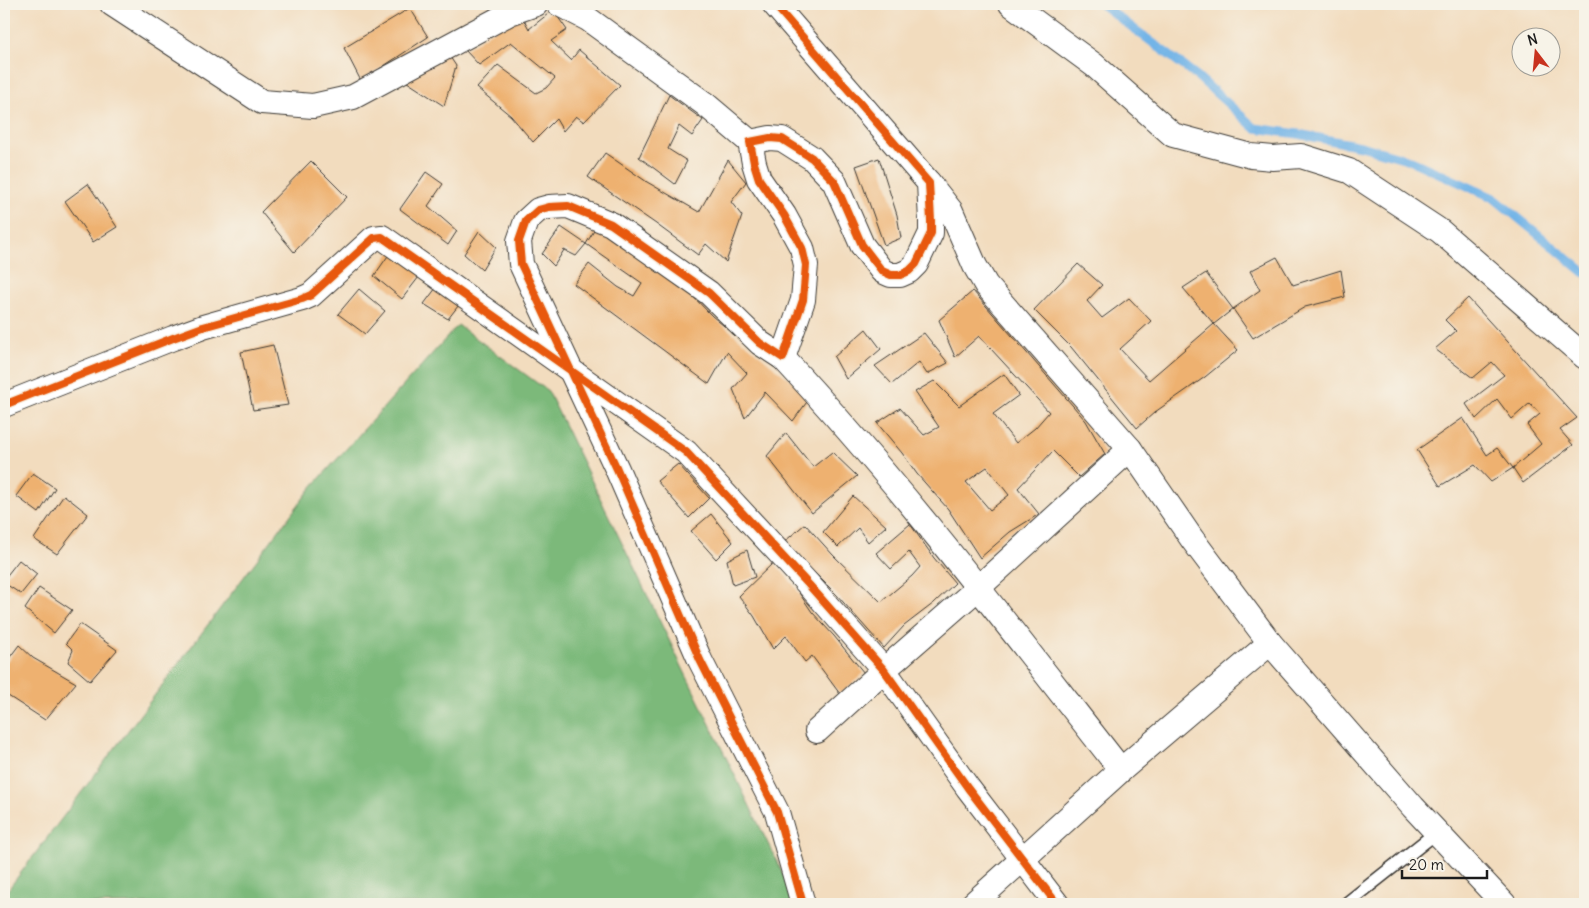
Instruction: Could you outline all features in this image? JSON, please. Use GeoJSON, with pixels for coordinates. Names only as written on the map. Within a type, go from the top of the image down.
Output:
{"type":"FeatureCollection","features":[{"type":"Feature","properties":{"kind":"street"},"geometry":{"type":"LineString","coordinates":[[112,4],[262,102],[313,106],[353,97],[510,13],[536,4]]}},
{"type":"Feature","properties":{"kind":"street"},"geometry":{"type":"LineString","coordinates":[[560,4],[588,19],[690,93],[750,142],[759,179],[789,223],[802,248],[806,265],[803,300],[783,358]]}},
{"type":"Feature","properties":{"kind":"street"},"geometry":{"type":"LineString","coordinates":[[774,4],[951,210],[975,266],[986,285],[1130,449],[1192,539],[1270,643],[1413,807],[1504,904]]}},
{"type":"Feature","properties":{"kind":"street"},"geometry":{"type":"LineString","coordinates":[[1011,4],[1094,65],[1173,135],[1251,156],[1273,158],[1301,156],[1349,171],[1440,231],[1585,357]]}},
{"type":"Feature","properties":{"kind":"street"},"geometry":{"type":"LineString","coordinates":[[750,142],[770,138],[782,139],[812,158],[834,181],[862,245],[882,271],[891,275],[900,276],[916,264],[931,233],[929,183]]}},
{"type":"Feature","properties":{"kind":"street"},"geometry":{"type":"LineString","coordinates":[[803,904],[778,812],[700,660],[621,478],[521,264],[519,241],[526,221],[538,210],[550,206],[568,206],[611,224],[709,293],[760,343],[783,358],[842,422],[978,588],[1121,770]]}},
{"type":"Feature","properties":{"kind":"street"},"geometry":{"type":"LineString","coordinates":[[4,405],[203,327],[302,299],[311,295],[374,238],[382,237],[686,452],[809,585],[884,670],[968,788],[1057,904]]}},
{"type":"Feature","properties":{"kind":"street"},"geometry":{"type":"LineString","coordinates":[[817,731],[978,588],[1130,449]]}},
{"type":"Feature","properties":{"kind":"street"},"geometry":{"type":"LineString","coordinates":[[973,904],[1121,770],[1270,643]]}},
{"type":"Feature","properties":{"kind":"lane"},"geometry":{"type":"LineString","coordinates":[[1346,904],[1437,832]]}},
{"type":"Feature","properties":{"kind":"green space"},"geometry":{"type":"Polygon","coordinates":[[[458,325],[548,391],[797,904],[4,904],[4,895],[311,488],[458,325]]]}},
{"type":"Feature","properties":{"kind":"building"},"geometry":{"type":"Polygon","coordinates":[[[410,8],[428,37],[361,81],[344,48],[410,8]]]}},
{"type":"Feature","properties":{"kind":"building"},"geometry":{"type":"Polygon","coordinates":[[[553,10],[567,30],[551,41],[571,60],[579,50],[620,85],[584,122],[576,116],[563,131],[556,119],[533,142],[511,116],[477,88],[498,65],[536,93],[546,88],[555,78],[511,42],[479,65],[465,50],[520,12],[529,29],[553,10]]]}},
{"type":"Feature","properties":{"kind":"building"},"geometry":{"type":"Polygon","coordinates":[[[446,51],[456,66],[444,106],[401,78],[446,51]]]}},
{"type":"Feature","properties":{"kind":"building"},"geometry":{"type":"Polygon","coordinates":[[[669,95],[703,120],[692,136],[679,126],[668,149],[687,161],[675,184],[639,157],[669,95]]]}},
{"type":"Feature","properties":{"kind":"building"},"geometry":{"type":"Polygon","coordinates":[[[605,153],[647,182],[699,212],[728,160],[746,182],[731,202],[742,216],[726,262],[706,244],[698,255],[588,177],[605,153]]]}},
{"type":"Feature","properties":{"kind":"building"},"geometry":{"type":"Polygon","coordinates":[[[879,158],[897,215],[901,238],[884,245],[856,166],[879,158]]]}},
{"type":"Feature","properties":{"kind":"building"},"geometry":{"type":"Polygon","coordinates":[[[311,161],[347,197],[294,252],[261,212],[311,161]]]}},
{"type":"Feature","properties":{"kind":"building"},"geometry":{"type":"Polygon","coordinates":[[[426,172],[443,184],[428,206],[457,231],[448,245],[400,209],[426,172]]]}},
{"type":"Feature","properties":{"kind":"building"},"geometry":{"type":"Polygon","coordinates":[[[88,184],[117,227],[93,242],[65,201],[88,184]]]}},
{"type":"Feature","properties":{"kind":"building"},"geometry":{"type":"Polygon","coordinates":[[[598,224],[680,283],[712,316],[780,372],[812,395],[793,421],[765,392],[745,418],[733,389],[747,373],[727,352],[709,384],[574,284],[589,264],[618,287],[634,296],[642,283],[586,244],[598,224]]]}},
{"type":"Feature","properties":{"kind":"building"},"geometry":{"type":"Polygon","coordinates":[[[561,227],[586,244],[576,256],[564,250],[554,266],[542,254],[561,227]]]}},
{"type":"Feature","properties":{"kind":"building"},"geometry":{"type":"Polygon","coordinates":[[[479,231],[496,247],[482,270],[464,254],[479,231]]]}},
{"type":"Feature","properties":{"kind":"building"},"geometry":{"type":"Polygon","coordinates":[[[392,250],[422,273],[402,299],[374,276],[392,250]]]}},
{"type":"Feature","properties":{"kind":"building"},"geometry":{"type":"Polygon","coordinates":[[[1277,257],[1293,285],[1341,270],[1345,297],[1305,307],[1253,338],[1233,309],[1260,290],[1250,271],[1277,257]]]}},
{"type":"Feature","properties":{"kind":"building"},"geometry":{"type":"Polygon","coordinates":[[[1078,264],[1102,285],[1087,301],[1102,318],[1129,298],[1151,321],[1120,349],[1149,380],[1214,324],[1238,350],[1205,377],[1155,412],[1137,428],[1071,347],[1034,310],[1078,264]]]}},
{"type":"Feature","properties":{"kind":"building"},"geometry":{"type":"Polygon","coordinates":[[[1206,273],[1233,309],[1214,324],[1183,288],[1206,273]]]}},
{"type":"Feature","properties":{"kind":"building"},"geometry":{"type":"Polygon","coordinates":[[[442,280],[465,297],[448,319],[424,304],[442,280]]]}},
{"type":"Feature","properties":{"kind":"building"},"geometry":{"type":"Polygon","coordinates":[[[359,289],[385,311],[365,334],[338,314],[359,289]]]}},
{"type":"Feature","properties":{"kind":"building"},"geometry":{"type":"Polygon","coordinates":[[[973,291],[1086,421],[1105,454],[1079,477],[1053,451],[1018,488],[1039,514],[1010,532],[980,558],[948,509],[917,474],[877,423],[900,408],[924,435],[939,427],[915,392],[934,381],[959,406],[1004,374],[1019,395],[993,414],[1016,443],[1035,428],[1049,412],[979,336],[955,357],[939,320],[973,291]],[[987,467],[966,482],[990,510],[1009,495],[987,467]]]}},
{"type":"Feature","properties":{"kind":"building"},"geometry":{"type":"Polygon","coordinates":[[[1468,298],[1577,418],[1560,430],[1573,445],[1523,483],[1513,468],[1541,444],[1527,425],[1540,414],[1530,403],[1512,419],[1497,399],[1476,419],[1466,404],[1504,375],[1492,362],[1473,378],[1435,349],[1456,331],[1445,320],[1468,298]]]}},
{"type":"Feature","properties":{"kind":"building"},"geometry":{"type":"Polygon","coordinates":[[[866,329],[881,349],[846,379],[834,357],[866,329]]]}},
{"type":"Feature","properties":{"kind":"building"},"geometry":{"type":"Polygon","coordinates":[[[924,333],[948,363],[927,374],[919,362],[892,384],[875,366],[924,333]]]}},
{"type":"Feature","properties":{"kind":"building"},"geometry":{"type":"Polygon","coordinates":[[[273,345],[288,405],[253,410],[241,352],[273,345]]]}},
{"type":"Feature","properties":{"kind":"building"},"geometry":{"type":"Polygon","coordinates":[[[1463,418],[1487,455],[1497,448],[1513,468],[1491,482],[1475,465],[1440,486],[1417,450],[1463,418]]]}},
{"type":"Feature","properties":{"kind":"building"},"geometry":{"type":"Polygon","coordinates":[[[786,433],[813,467],[832,452],[857,476],[812,513],[767,456],[786,433]]]}},
{"type":"Feature","properties":{"kind":"building"},"geometry":{"type":"Polygon","coordinates":[[[678,464],[709,498],[689,518],[657,481],[678,464]]]}},
{"type":"Feature","properties":{"kind":"building"},"geometry":{"type":"Polygon","coordinates":[[[33,473],[55,488],[39,513],[16,496],[33,473]]]}},
{"type":"Feature","properties":{"kind":"building"},"geometry":{"type":"Polygon","coordinates":[[[64,495],[88,514],[57,554],[34,539],[64,495]]]}},
{"type":"Feature","properties":{"kind":"building"},"geometry":{"type":"Polygon","coordinates":[[[853,496],[886,526],[868,542],[858,528],[838,547],[823,532],[853,496]]]}},
{"type":"Feature","properties":{"kind":"building"},"geometry":{"type":"Polygon","coordinates":[[[711,514],[733,542],[716,559],[691,531],[711,514]]]}},
{"type":"Feature","properties":{"kind":"building"},"geometry":{"type":"Polygon","coordinates":[[[805,524],[833,555],[881,602],[920,567],[909,552],[891,569],[876,553],[910,524],[934,558],[955,583],[934,603],[904,626],[884,648],[836,594],[784,542],[805,524]]]}},
{"type":"Feature","properties":{"kind":"building"},"geometry":{"type":"Polygon","coordinates":[[[747,550],[755,577],[733,585],[727,560],[747,550]]]}},
{"type":"Feature","properties":{"kind":"building"},"geometry":{"type":"Polygon","coordinates":[[[19,560],[37,574],[21,594],[4,583],[4,579],[19,560]]]}},
{"type":"Feature","properties":{"kind":"building"},"geometry":{"type":"Polygon","coordinates":[[[774,562],[793,584],[812,612],[864,673],[840,694],[812,656],[805,662],[786,636],[773,649],[754,616],[739,596],[774,562]]]}},
{"type":"Feature","properties":{"kind":"building"},"geometry":{"type":"Polygon","coordinates":[[[39,588],[72,610],[54,633],[25,609],[39,588]]]}},
{"type":"Feature","properties":{"kind":"building"},"geometry":{"type":"Polygon","coordinates":[[[80,624],[117,650],[90,681],[68,662],[73,650],[66,643],[80,624]]]}},
{"type":"Feature","properties":{"kind":"building"},"geometry":{"type":"Polygon","coordinates":[[[19,645],[33,658],[76,683],[45,720],[5,694],[4,696],[4,665],[19,645]]]}},
{"type":"Feature","properties":{"kind":"waterway"},"geometry":{"type":"LineString","coordinates":[[1101,4],[1197,76],[1255,128],[1361,146],[1407,159],[1494,198],[1585,273]]}},
{"type":"Feature","properties":{"kind":"cycle path"},"geometry":{"type":"LineString","coordinates":[[774,4],[929,183],[931,233],[916,264],[909,271],[900,275],[891,275],[882,271],[862,245],[834,181],[812,158],[782,139],[770,138],[750,142],[754,163],[759,179],[784,215],[802,248],[806,265],[803,300],[783,358],[760,343],[709,293],[611,224],[568,206],[549,207],[538,210],[526,221],[519,241],[521,264],[617,469],[700,660],[777,812],[803,904]]}},
{"type":"Feature","properties":{"kind":"cycle path"},"geometry":{"type":"LineString","coordinates":[[4,405],[203,327],[302,299],[311,295],[374,238],[382,237],[686,452],[809,585],[884,670],[968,788],[1057,904]]}}]}
